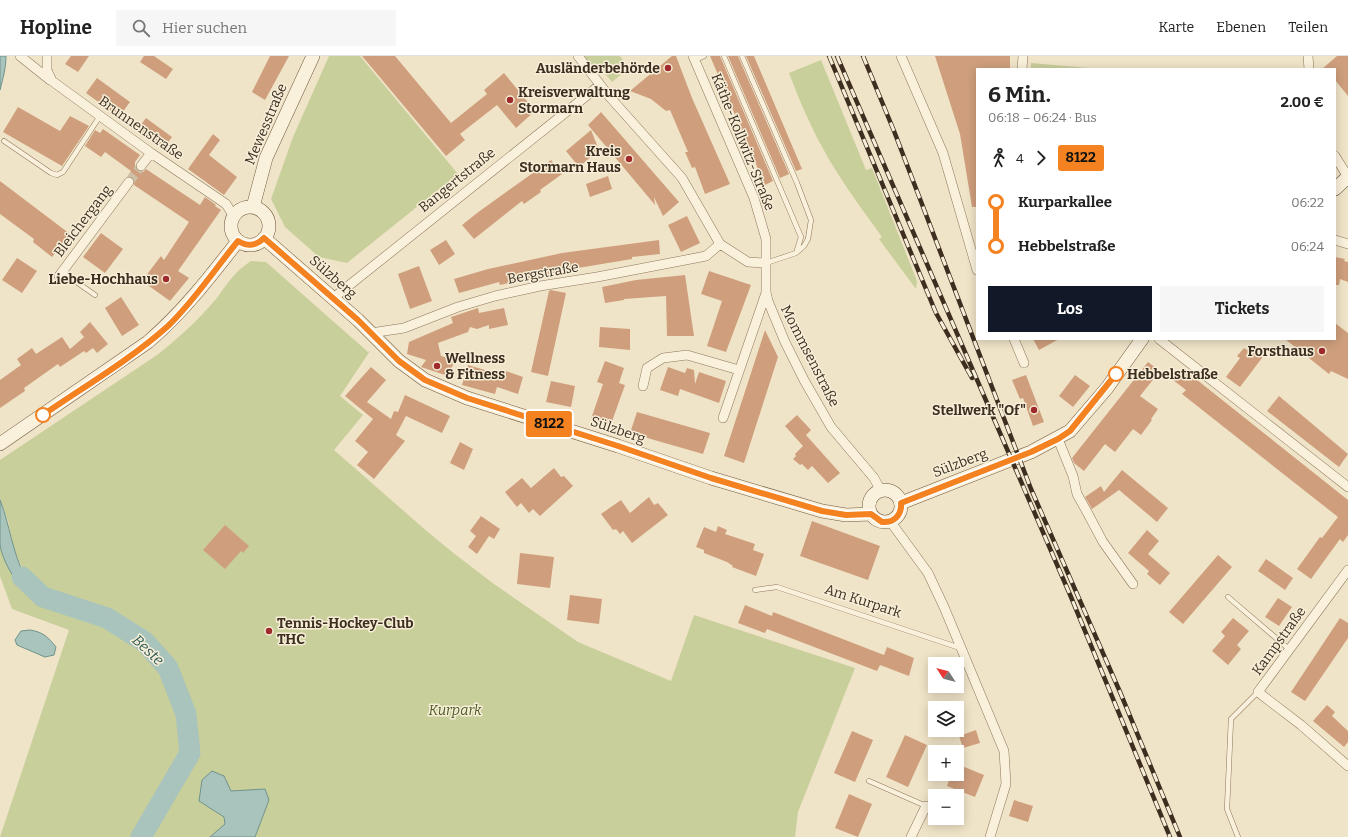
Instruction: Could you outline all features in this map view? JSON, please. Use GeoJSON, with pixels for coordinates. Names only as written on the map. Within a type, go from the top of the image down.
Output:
{"type":"FeatureCollection","features":[{"type":"Feature","properties":{"kind":"street","name":"Brunnenstraße"},"geometry":{"type":"LineString","coordinates":[[20,56],[151,153],[226,204],[233,215]]}},
{"type":"Feature","properties":{"kind":"street"},"geometry":{"type":"LineString","coordinates":[[47,56],[46,64],[52,81]]}},
{"type":"Feature","properties":{"kind":"street","name":"Mewesstraße"},"geometry":{"type":"LineString","coordinates":[[253,207],[266,158],[313,56]]}},
{"type":"Feature","properties":{"kind":"street"},"geometry":{"type":"LineString","coordinates":[[578,56],[600,85],[682,178],[720,244],[748,262],[766,263]]}},
{"type":"Feature","properties":{"kind":"street"},"geometry":{"type":"LineString","coordinates":[[901,56],[943,153],[976,267]]}},
{"type":"Feature","properties":{"kind":"street"},"geometry":{"type":"LineString","coordinates":[[1022,68],[1023,56]]}},
{"type":"Feature","properties":{"kind":"street"},"geometry":{"type":"LineString","coordinates":[[1308,56],[1308,68]]}},
{"type":"Feature","properties":{"kind":"street","name":"Käthe-Kollwitz-Straße"},"geometry":{"type":"LineString","coordinates":[[694,58],[754,198],[766,239],[766,263]]}},
{"type":"Feature","properties":{"kind":"street","name":"Bangertstraße"},"geometry":{"type":"LineString","coordinates":[[332,299],[600,85]]}},
{"type":"Feature","properties":{"kind":"street"},"geometry":{"type":"LineString","coordinates":[[141,166],[151,153]]}},
{"type":"Feature","properties":{"kind":"street"},"geometry":{"type":"LineString","coordinates":[[1336,158],[1348,177],[1336,188]]}},
{"type":"Feature","properties":{"kind":"street","name":"Bleichergang"},"geometry":{"type":"LineString","coordinates":[[61,274],[129,182]]}},
{"type":"Feature","properties":{"kind":"street"},"geometry":{"type":"LineString","coordinates":[[243,207],[253,207],[262,210],[268,221],[269,228],[264,238],[252,245],[246,245],[238,241],[232,233],[230,227],[233,215],[243,207]]}},
{"type":"Feature","properties":{"kind":"street","name":"Sülzberg"},"geometry":{"type":"LineString","coordinates":[[264,238],[371,333],[399,361],[425,380],[467,398],[618,446],[711,478],[822,511],[846,515],[871,514],[877,520],[890,521]]}},
{"type":"Feature","properties":{"kind":"street"},"geometry":{"type":"LineString","coordinates":[[1336,240],[1348,244]]}},
{"type":"Feature","properties":{"kind":"street"},"geometry":{"type":"LineString","coordinates":[[0,444],[148,342],[168,325],[192,300],[238,241]]}},
{"type":"Feature","properties":{"kind":"street","name":"Bergstraße"},"geometry":{"type":"LineString","coordinates":[[371,333],[404,328],[458,307],[510,292],[706,256],[720,244]]}},
{"type":"Feature","properties":{"kind":"street","name":"Mommsenstraße"},"geometry":{"type":"LineString","coordinates":[[766,263],[766,292],[768,301],[785,342],[804,380],[831,427],[874,478],[881,491]]}},
{"type":"Feature","properties":{"kind":"street"},"geometry":{"type":"LineString","coordinates":[[723,418],[766,292]]}},
{"type":"Feature","properties":{"kind":"street"},"geometry":{"type":"LineString","coordinates":[[1014,340],[1024,363]]}},
{"type":"Feature","properties":{"kind":"street","name":"Sülzberg"},"geometry":{"type":"LineString","coordinates":[[901,503],[1031,452],[1058,439],[1070,431],[1107,388],[1141,340]]}},
{"type":"Feature","properties":{"kind":"street"},"geometry":{"type":"LineString","coordinates":[[1160,340],[1348,487]]}},
{"type":"Feature","properties":{"kind":"street"},"geometry":{"type":"LineString","coordinates":[[642,386],[647,368],[663,358],[687,355],[739,370]]}},
{"type":"Feature","properties":{"kind":"street"},"geometry":{"type":"LineString","coordinates":[[1058,439],[1073,476],[1077,494],[1103,542],[1133,584]]}},
{"type":"Feature","properties":{"kind":"street"},"geometry":{"type":"LineString","coordinates":[[871,514],[869,505],[870,500],[876,493],[881,491],[891,491],[899,498],[901,503],[900,512],[890,521],[928,574],[944,607],[1004,751],[1006,784],[990,837]]}},
{"type":"Feature","properties":{"kind":"street","name":"Kampstraße"},"geometry":{"type":"LineString","coordinates":[[1348,570],[1258,692],[1301,725],[1348,766]]}},
{"type":"Feature","properties":{"kind":"street"},"geometry":{"type":"LineString","coordinates":[[911,837],[926,806]]}},
{"type":"Feature","properties":{"kind":"lane"},"geometry":{"type":"LineString","coordinates":[[694,58],[704,56]]}},
{"type":"Feature","properties":{"kind":"lane"},"geometry":{"type":"LineString","coordinates":[[724,56],[801,237],[796,253]]}},
{"type":"Feature","properties":{"kind":"lane"},"geometry":{"type":"LineString","coordinates":[[742,56],[809,212],[811,228],[804,246],[796,253],[766,263]]}},
{"type":"Feature","properties":{"kind":"lane"},"geometry":{"type":"LineString","coordinates":[[4,141],[51,173],[57,175],[62,172],[100,116]]}},
{"type":"Feature","properties":{"kind":"lane"},"geometry":{"type":"LineString","coordinates":[[61,274],[95,295]]}},
{"type":"Feature","properties":{"kind":"lane","name":"Am Kurpark"},"geometry":{"type":"LineString","coordinates":[[755,590],[777,587],[960,648]]}},
{"type":"Feature","properties":{"kind":"lane"},"geometry":{"type":"LineString","coordinates":[[1228,597],[1290,650]]}},
{"type":"Feature","properties":{"kind":"lane"},"geometry":{"type":"LineString","coordinates":[[1238,837],[1227,809],[1231,719],[1258,692]]}},
{"type":"Feature","properties":{"kind":"lane"},"geometry":{"type":"LineString","coordinates":[[869,780],[926,806]]}},
{"type":"Feature","properties":{"kind":"green space"},"geometry":{"type":"Polygon","coordinates":[[[329,56],[360,56],[458,174],[347,263],[319,257],[285,227],[271,199],[293,137],[329,56]]]}},
{"type":"Feature","properties":{"kind":"green space"},"geometry":{"type":"Polygon","coordinates":[[[584,56],[620,56],[629,68],[612,82],[597,64],[591,67],[584,56]]]}},
{"type":"Feature","properties":{"kind":"green space"},"geometry":{"type":"Polygon","coordinates":[[[821,60],[866,170],[872,168],[917,281],[916,289],[879,239],[882,237],[831,162],[817,138],[799,99],[789,73],[821,60]]]}},
{"type":"Feature","properties":{"kind":"green space"},"geometry":{"type":"Polygon","coordinates":[[[1031,63],[1089,68],[1031,68],[1031,63]]]}},
{"type":"Feature","properties":{"kind":"green space","name":"Kurpark"},"geometry":{"type":"Polygon","coordinates":[[[251,261],[266,262],[368,352],[370,351],[340,396],[363,415],[334,450],[456,555],[494,584],[578,642],[671,681],[694,615],[855,668],[798,812],[795,837],[255,837],[269,800],[231,791],[224,776],[225,824],[210,837],[0,837],[69,630],[12,609],[0,576],[0,545],[12,575],[43,597],[26,577],[14,549],[8,521],[0,500],[0,460],[165,349],[181,335],[216,299],[235,274],[251,261]]]}},
{"type":"Feature","properties":{"kind":"water"},"geometry":{"type":"Polygon","coordinates":[[[0,56],[6,56],[5,69],[0,90],[0,56]]]}},
{"type":"Feature","properties":{"kind":"water"},"geometry":{"type":"Polygon","coordinates":[[[0,500],[17,558],[29,582],[43,597],[33,600],[17,582],[4,559],[0,544],[0,500]]]}},
{"type":"Feature","properties":{"kind":"water"},"geometry":{"type":"Polygon","coordinates":[[[30,630],[42,634],[50,640],[56,647],[54,655],[45,657],[17,645],[15,640],[21,631],[30,630]]]}},
{"type":"Feature","properties":{"kind":"water"},"geometry":{"type":"Polygon","coordinates":[[[212,771],[224,776],[231,791],[265,789],[269,800],[255,837],[210,837],[225,824],[224,817],[199,801],[202,780],[212,771]]]}},
{"type":"Feature","properties":{"kind":"building"},"geometry":{"type":"Polygon","coordinates":[[[71,56],[89,56],[78,72],[65,64],[71,56]]]}},
{"type":"Feature","properties":{"kind":"building"},"geometry":{"type":"Polygon","coordinates":[[[144,56],[154,56],[173,69],[166,79],[140,62],[144,56]]]}},
{"type":"Feature","properties":{"kind":"building"},"geometry":{"type":"Polygon","coordinates":[[[270,56],[289,56],[265,100],[252,92],[270,56]]]}},
{"type":"Feature","properties":{"kind":"building"},"geometry":{"type":"Polygon","coordinates":[[[362,56],[395,56],[451,123],[487,94],[484,90],[504,73],[535,111],[516,128],[497,105],[460,134],[465,140],[446,156],[362,56]]]}},
{"type":"Feature","properties":{"kind":"building"},"geometry":{"type":"Polygon","coordinates":[[[672,56],[676,56],[692,98],[730,184],[705,194],[695,167],[692,168],[685,152],[688,152],[670,110],[666,111],[651,99],[630,91],[672,56]]]}},
{"type":"Feature","properties":{"kind":"building"},"geometry":{"type":"Polygon","coordinates":[[[710,56],[720,56],[773,181],[765,185],[710,56]]]}},
{"type":"Feature","properties":{"kind":"building"},"geometry":{"type":"Polygon","coordinates":[[[728,56],[738,56],[789,174],[780,178],[728,56]]]}},
{"type":"Feature","properties":{"kind":"building"},"geometry":{"type":"Polygon","coordinates":[[[746,56],[754,56],[802,169],[796,171],[746,56]]]}},
{"type":"Feature","properties":{"kind":"building"},"geometry":{"type":"Polygon","coordinates":[[[935,56],[1010,56],[1010,68],[976,68],[976,207],[972,207],[960,134],[935,56]]]}},
{"type":"Feature","properties":{"kind":"building"},"geometry":{"type":"Polygon","coordinates":[[[1337,56],[1348,56],[1348,96],[1336,81],[1336,68],[1323,68],[1337,56]]]}},
{"type":"Feature","properties":{"kind":"building"},"geometry":{"type":"Polygon","coordinates":[[[97,78],[130,102],[119,117],[86,93],[97,78]]]}},
{"type":"Feature","properties":{"kind":"building"},"geometry":{"type":"Polygon","coordinates":[[[18,107],[60,131],[70,116],[89,126],[62,166],[3,132],[18,107]]]}},
{"type":"Feature","properties":{"kind":"building","name":"Kreis Stormarn Haus"},"geometry":{"type":"Polygon","coordinates":[[[601,112],[679,202],[663,216],[654,197],[655,205],[588,125],[601,112]]]}},
{"type":"Feature","properties":{"kind":"building"},"geometry":{"type":"Polygon","coordinates":[[[146,118],[172,137],[163,149],[137,130],[146,118]]]}},
{"type":"Feature","properties":{"kind":"building"},"geometry":{"type":"Polygon","coordinates":[[[103,129],[140,155],[135,162],[135,168],[138,171],[143,172],[146,169],[200,205],[205,197],[221,210],[178,271],[189,278],[170,301],[142,281],[161,256],[164,260],[189,222],[134,185],[134,179],[128,176],[131,171],[105,152],[101,157],[85,146],[95,130],[100,133],[103,129]]]}},
{"type":"Feature","properties":{"kind":"building"},"geometry":{"type":"Polygon","coordinates":[[[591,130],[599,150],[579,167],[566,151],[591,130]]]}},
{"type":"Feature","properties":{"kind":"building"},"geometry":{"type":"Polygon","coordinates":[[[213,134],[220,140],[209,155],[237,177],[224,195],[188,169],[213,134]]]}},
{"type":"Feature","properties":{"kind":"building"},"geometry":{"type":"Polygon","coordinates":[[[551,160],[562,174],[524,204],[522,201],[474,239],[462,225],[551,160]]]}},
{"type":"Feature","properties":{"kind":"building"},"geometry":{"type":"Polygon","coordinates":[[[608,176],[612,189],[590,197],[586,184],[608,176]]]}},
{"type":"Feature","properties":{"kind":"building"},"geometry":{"type":"Polygon","coordinates":[[[0,181],[70,234],[52,257],[33,242],[34,239],[0,214],[0,181]]]}},
{"type":"Feature","properties":{"kind":"building"},"geometry":{"type":"Polygon","coordinates":[[[687,216],[700,243],[681,252],[668,225],[687,216]]]}},
{"type":"Feature","properties":{"kind":"building"},"geometry":{"type":"Polygon","coordinates":[[[101,233],[123,249],[105,273],[83,257],[101,233]]]}},
{"type":"Feature","properties":{"kind":"building"},"geometry":{"type":"Polygon","coordinates":[[[446,240],[455,254],[439,265],[430,250],[446,240]]]}},
{"type":"Feature","properties":{"kind":"building"},"geometry":{"type":"Polygon","coordinates":[[[659,240],[660,254],[632,257],[632,259],[566,270],[500,285],[499,282],[459,293],[454,279],[488,269],[562,253],[659,240]]]}},
{"type":"Feature","properties":{"kind":"building"},"geometry":{"type":"Polygon","coordinates":[[[1336,257],[1345,259],[1344,261],[1348,262],[1348,282],[1340,279],[1339,285],[1336,285],[1336,257]]]}},
{"type":"Feature","properties":{"kind":"building"},"geometry":{"type":"Polygon","coordinates":[[[17,258],[37,271],[22,293],[2,280],[17,258]]]}},
{"type":"Feature","properties":{"kind":"building"},"geometry":{"type":"Polygon","coordinates":[[[419,266],[432,301],[410,309],[398,274],[419,266]]]}},
{"type":"Feature","properties":{"kind":"building"},"geometry":{"type":"Polygon","coordinates":[[[709,271],[751,285],[726,352],[707,346],[722,301],[701,294],[709,271]]]}},
{"type":"Feature","properties":{"kind":"building"},"geometry":{"type":"Polygon","coordinates":[[[685,275],[694,336],[667,336],[666,296],[624,299],[605,303],[602,287],[636,280],[685,275]]]}},
{"type":"Feature","properties":{"kind":"building"},"geometry":{"type":"Polygon","coordinates":[[[551,290],[566,293],[548,376],[531,372],[549,291],[551,290]]]}},
{"type":"Feature","properties":{"kind":"building"},"geometry":{"type":"Polygon","coordinates":[[[121,297],[139,325],[122,336],[105,308],[121,297]]]}},
{"type":"Feature","properties":{"kind":"building"},"geometry":{"type":"Polygon","coordinates":[[[478,308],[479,313],[504,308],[508,325],[489,329],[489,325],[477,329],[470,327],[468,332],[438,343],[441,356],[455,360],[448,376],[421,367],[426,360],[407,354],[409,342],[453,323],[451,317],[478,308]]]}},
{"type":"Feature","properties":{"kind":"building"},"geometry":{"type":"Polygon","coordinates":[[[90,322],[108,344],[97,353],[93,348],[86,353],[84,351],[60,367],[58,364],[24,388],[25,391],[0,408],[0,380],[21,365],[17,359],[32,348],[36,354],[62,337],[70,349],[84,337],[80,332],[90,322]]]}},
{"type":"Feature","properties":{"kind":"building","name":"Forsthaus"},"geometry":{"type":"Polygon","coordinates":[[[1336,324],[1348,333],[1348,379],[1331,371],[1329,374],[1286,340],[1336,340],[1336,324]]]}},
{"type":"Feature","properties":{"kind":"building"},"geometry":{"type":"Polygon","coordinates":[[[600,327],[630,329],[630,350],[599,347],[600,327]]]}},
{"type":"Feature","properties":{"kind":"building"},"geometry":{"type":"Polygon","coordinates":[[[765,330],[778,357],[744,463],[724,456],[765,330]]]}},
{"type":"Feature","properties":{"kind":"building"},"geometry":{"type":"Polygon","coordinates":[[[1034,340],[1057,340],[1039,350],[1034,340]]]}},
{"type":"Feature","properties":{"kind":"building"},"geometry":{"type":"Polygon","coordinates":[[[1251,345],[1265,354],[1240,387],[1226,377],[1240,358],[1237,356],[1244,348],[1247,350],[1251,345]]]}},
{"type":"Feature","properties":{"kind":"building"},"geometry":{"type":"Polygon","coordinates":[[[605,361],[624,368],[619,383],[625,385],[610,427],[591,419],[603,384],[597,382],[605,361]]]}},
{"type":"Feature","properties":{"kind":"building"},"geometry":{"type":"Polygon","coordinates":[[[1148,362],[1160,371],[1140,396],[1158,409],[1151,419],[1152,420],[1141,435],[1133,429],[1115,452],[1105,444],[1084,471],[1074,463],[1072,458],[1148,362]]]}},
{"type":"Feature","properties":{"kind":"building"},"geometry":{"type":"Polygon","coordinates":[[[468,365],[505,376],[506,371],[523,377],[518,394],[497,387],[495,394],[462,385],[468,365]]]}},
{"type":"Feature","properties":{"kind":"building"},"geometry":{"type":"Polygon","coordinates":[[[371,367],[386,380],[367,402],[391,419],[394,411],[398,412],[405,395],[450,416],[442,433],[406,416],[396,435],[405,441],[374,479],[357,465],[368,452],[355,441],[373,419],[345,396],[371,367]]]}},
{"type":"Feature","properties":{"kind":"building"},"geometry":{"type":"Polygon","coordinates":[[[668,367],[685,373],[687,368],[694,370],[695,384],[699,372],[726,381],[719,403],[680,389],[678,396],[660,390],[668,367]]]}},
{"type":"Feature","properties":{"kind":"building"},"geometry":{"type":"Polygon","coordinates":[[[1182,368],[1348,500],[1348,535],[1343,542],[1340,539],[1311,579],[1297,569],[1320,537],[1322,538],[1338,517],[1182,394],[1186,390],[1173,380],[1182,368]]]}},
{"type":"Feature","properties":{"kind":"building","name":"Stellwerk \"Of\""},"geometry":{"type":"Polygon","coordinates":[[[1026,375],[1044,422],[1033,426],[1023,398],[1020,399],[1012,380],[1026,375]]]}},
{"type":"Feature","properties":{"kind":"building"},"geometry":{"type":"Polygon","coordinates":[[[1075,375],[1090,386],[1073,407],[1059,396],[1075,375]]]}},
{"type":"Feature","properties":{"kind":"building"},"geometry":{"type":"Polygon","coordinates":[[[551,381],[575,386],[571,407],[546,402],[551,381]]]}},
{"type":"Feature","properties":{"kind":"building"},"geometry":{"type":"Polygon","coordinates":[[[1279,396],[1348,454],[1339,467],[1267,411],[1279,396]]]}},
{"type":"Feature","properties":{"kind":"building"},"geometry":{"type":"Polygon","coordinates":[[[637,412],[710,433],[703,454],[630,433],[637,412]]]}},
{"type":"Feature","properties":{"kind":"building"},"geometry":{"type":"Polygon","coordinates":[[[797,415],[811,430],[806,435],[840,473],[828,483],[812,466],[808,470],[802,464],[800,465],[793,459],[796,456],[795,454],[803,446],[785,426],[797,415]]]}},
{"type":"Feature","properties":{"kind":"building"},"geometry":{"type":"Polygon","coordinates":[[[460,442],[473,449],[464,470],[450,463],[460,442]]]}},
{"type":"Feature","properties":{"kind":"building"},"geometry":{"type":"Polygon","coordinates":[[[554,468],[561,477],[564,476],[573,486],[540,516],[533,509],[529,513],[521,503],[517,507],[505,492],[522,478],[531,488],[554,468]]]}},
{"type":"Feature","properties":{"kind":"building"},"geometry":{"type":"Polygon","coordinates":[[[1122,470],[1168,508],[1157,522],[1119,490],[1092,509],[1085,497],[1101,486],[1104,492],[1122,470]]]}},
{"type":"Feature","properties":{"kind":"building"},"geometry":{"type":"Polygon","coordinates":[[[649,497],[654,505],[658,503],[668,515],[632,543],[623,531],[620,534],[616,529],[613,530],[601,514],[621,500],[630,513],[649,497]]]}},
{"type":"Feature","properties":{"kind":"building"},"geometry":{"type":"Polygon","coordinates":[[[481,516],[500,529],[494,539],[489,536],[477,554],[468,547],[476,536],[470,531],[481,516]]]}},
{"type":"Feature","properties":{"kind":"building"},"geometry":{"type":"Polygon","coordinates":[[[812,521],[880,546],[868,580],[800,556],[812,521]]]}},
{"type":"Feature","properties":{"kind":"building"},"geometry":{"type":"Polygon","coordinates":[[[225,525],[249,546],[243,553],[241,551],[225,569],[203,550],[225,525]]]}},
{"type":"Feature","properties":{"kind":"building"},"geometry":{"type":"Polygon","coordinates":[[[718,526],[727,530],[725,534],[755,544],[753,550],[764,554],[756,576],[732,567],[733,566],[727,562],[704,553],[704,550],[696,547],[704,527],[716,532],[718,526]]]}},
{"type":"Feature","properties":{"kind":"building"},"geometry":{"type":"Polygon","coordinates":[[[1147,530],[1159,541],[1148,554],[1170,573],[1160,585],[1147,574],[1149,571],[1128,553],[1147,530]]]}},
{"type":"Feature","properties":{"kind":"building"},"geometry":{"type":"Polygon","coordinates":[[[520,553],[554,557],[550,588],[517,584],[520,553]]]}},
{"type":"Feature","properties":{"kind":"building"},"geometry":{"type":"Polygon","coordinates":[[[1218,555],[1232,567],[1183,624],[1169,612],[1218,555]]]}},
{"type":"Feature","properties":{"kind":"building"},"geometry":{"type":"Polygon","coordinates":[[[1266,559],[1293,578],[1285,590],[1258,571],[1266,559]]]}},
{"type":"Feature","properties":{"kind":"building"},"geometry":{"type":"Polygon","coordinates":[[[570,595],[602,599],[599,624],[567,620],[570,595]]]}},
{"type":"Feature","properties":{"kind":"building"},"geometry":{"type":"Polygon","coordinates":[[[1278,598],[1292,607],[1279,626],[1265,617],[1278,598]]]}},
{"type":"Feature","properties":{"kind":"building"},"geometry":{"type":"Polygon","coordinates":[[[745,605],[772,616],[773,612],[884,655],[887,647],[914,658],[909,676],[880,665],[877,671],[767,629],[765,633],[738,623],[745,605]]]}},
{"type":"Feature","properties":{"kind":"building"},"geometry":{"type":"Polygon","coordinates":[[[1233,618],[1249,631],[1237,645],[1241,649],[1228,665],[1212,651],[1225,636],[1221,632],[1233,618]]]}},
{"type":"Feature","properties":{"kind":"building"},"geometry":{"type":"Polygon","coordinates":[[[1340,618],[1348,623],[1348,638],[1305,701],[1291,692],[1340,618]]]}},
{"type":"Feature","properties":{"kind":"building"},"geometry":{"type":"Polygon","coordinates":[[[1327,705],[1335,712],[1332,716],[1348,731],[1348,742],[1344,747],[1313,721],[1327,705]]]}},
{"type":"Feature","properties":{"kind":"building"},"geometry":{"type":"Polygon","coordinates":[[[976,730],[980,743],[964,748],[959,737],[964,737],[964,734],[976,730]]]}},
{"type":"Feature","properties":{"kind":"building"},"geometry":{"type":"Polygon","coordinates":[[[852,731],[873,740],[855,782],[834,773],[852,731]]]}},
{"type":"Feature","properties":{"kind":"building"},"geometry":{"type":"Polygon","coordinates":[[[905,735],[927,745],[908,787],[886,777],[905,735]]]}},
{"type":"Feature","properties":{"kind":"building"},"geometry":{"type":"Polygon","coordinates":[[[964,767],[984,775],[975,797],[964,793],[964,789],[955,789],[947,786],[949,781],[964,781],[964,767]]]}},
{"type":"Feature","properties":{"kind":"building"},"geometry":{"type":"Polygon","coordinates":[[[849,794],[872,804],[858,837],[835,828],[849,794]]]}},
{"type":"Feature","properties":{"kind":"building"},"geometry":{"type":"Polygon","coordinates":[[[1014,800],[1033,806],[1028,822],[1009,816],[1014,800]]]}},
{"type":"Feature","properties":{"kind":"waterway","name":"Beste"},"geometry":{"type":"LineString","coordinates":[[22,577],[43,597],[107,618],[145,642],[168,668],[186,714],[190,753],[141,837]]}},
{"type":"Feature","properties":{"kind":"tunnel"},"geometry":{"type":"LineString","coordinates":[[129,182],[141,166]]}},
{"type":"Feature","properties":{"kind":"railway"},"geometry":{"type":"LineString","coordinates":[[829,56],[936,313],[972,378]]}},
{"type":"Feature","properties":{"kind":"railway"},"geometry":{"type":"LineString","coordinates":[[837,56],[1071,597],[1170,837]]}},
{"type":"Feature","properties":{"kind":"railway"},"geometry":{"type":"LineString","coordinates":[[863,56],[894,131],[1031,489],[1120,692],[1180,837]]}},
{"type":"Feature","properties":{"kind":"bus line","name":"8122"},"geometry":{"type":"LineString","coordinates":[[43,415],[148,342],[168,325],[192,300],[238,241],[246,245],[252,245],[258,243],[264,238],[332,299],[358,320],[399,361],[425,380],[467,398],[618,446],[711,478],[822,511],[846,515],[871,514],[874,518],[882,522],[890,521],[898,516],[901,503],[1031,452],[1058,439],[1070,431],[1107,388],[1116,374]]}},
{"type":"Feature","properties":{"kind":"place","name":"Ausländerbehörde"},"geometry":{"type":"Point","coordinates":[668,68]}},
{"type":"Feature","properties":{"kind":"place","name":"Kreisverwaltung Stormarn"},"geometry":{"type":"Point","coordinates":[510,100]}},
{"type":"Feature","properties":{"kind":"place","name":"Kreis Stormarn Haus"},"geometry":{"type":"Point","coordinates":[629,159]}},
{"type":"Feature","properties":{"kind":"place","name":"Liebe-Hochhaus"},"geometry":{"type":"Point","coordinates":[166,279]}},
{"type":"Feature","properties":{"kind":"place","name":"Forsthaus"},"geometry":{"type":"Point","coordinates":[1322,351]}},
{"type":"Feature","properties":{"kind":"place","name":"Wellness & Fitness"},"geometry":{"type":"Point","coordinates":[437,366]}},
{"type":"Feature","properties":{"kind":"place","name":"Hebbelstraße"},"geometry":{"type":"Point","coordinates":[1116,374]}},
{"type":"Feature","properties":{"kind":"place","name":"Stellwerk \"Of\""},"geometry":{"type":"Point","coordinates":[1034,410]}},
{"type":"Feature","properties":{"kind":"place","name":"Tennis-Hockey-Club THC"},"geometry":{"type":"Point","coordinates":[269,631]}}]}
